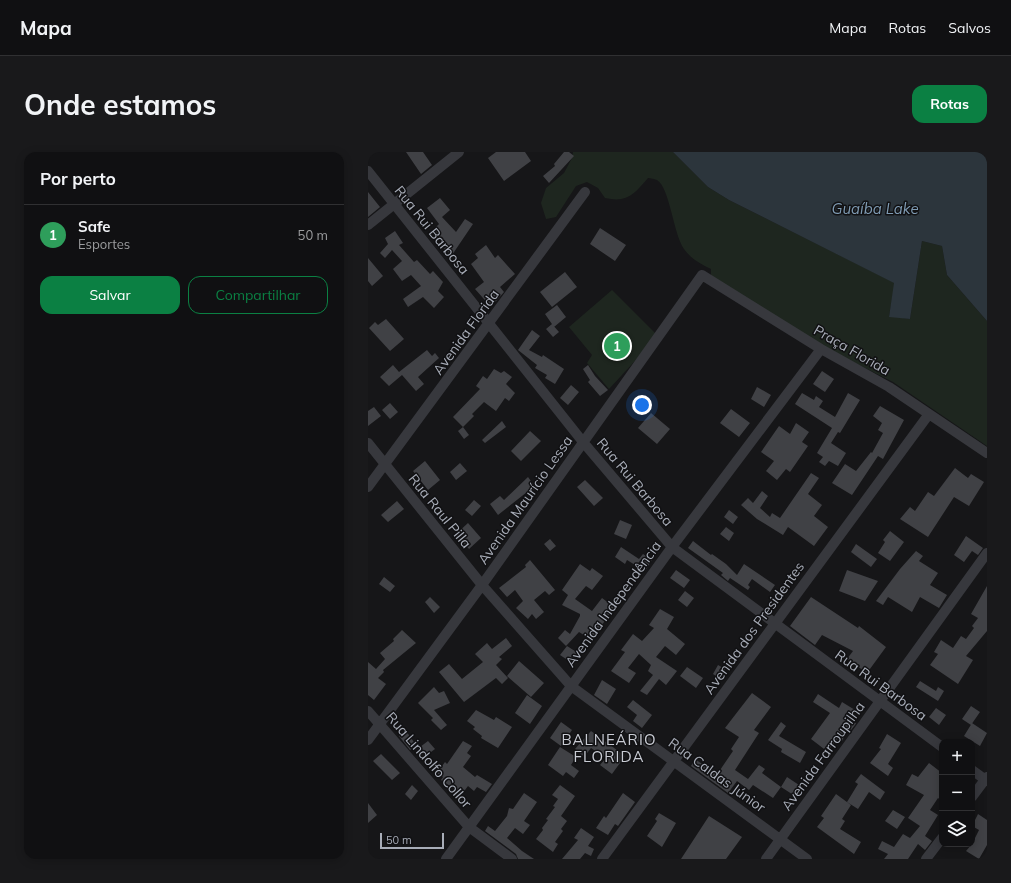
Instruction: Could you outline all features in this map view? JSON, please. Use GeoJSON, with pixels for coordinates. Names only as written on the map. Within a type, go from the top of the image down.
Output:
{"type":"FeatureCollection","features":[{"type":"Feature","properties":{"kind":"street"},"geometry":{"type":"LineString","coordinates":[[368,225],[459,152]]}},
{"type":"Feature","properties":{"kind":"street","name":"Rua Rui Barbosa"},"geometry":{"type":"LineString","coordinates":[[368,172],[583,442],[672,548],[939,745]]}},
{"type":"Feature","properties":{"kind":"street","name":"Avenida Florida"},"geometry":{"type":"LineString","coordinates":[[368,487],[585,192]]}},
{"type":"Feature","properties":{"kind":"street","name":"Praça Florida"},"geometry":{"type":"LineString","coordinates":[[702,275],[821,349],[889,387],[987,453]]}},
{"type":"Feature","properties":{"kind":"street","name":"Avenida Maurício Lessa"},"geometry":{"type":"LineString","coordinates":[[368,740],[482,585],[702,275]]}},
{"type":"Feature","properties":{"kind":"street","name":"Avenida Independência"},"geometry":{"type":"LineString","coordinates":[[446,859],[672,548],[821,349]]}},
{"type":"Feature","properties":{"kind":"street","name":"Avenida dos Presidentes"},"geometry":{"type":"LineString","coordinates":[[602,859],[929,414]]}},
{"type":"Feature","properties":{"kind":"street","name":"Rua Raul Pilla"},"geometry":{"type":"LineString","coordinates":[[368,443],[482,585],[571,686]]}},
{"type":"Feature","properties":{"kind":"street","name":"Avenida Farroupilha"},"geometry":{"type":"LineString","coordinates":[[766,859],[987,554]]}},
{"type":"Feature","properties":{"kind":"street","name":"Rua Caldas Júnior"},"geometry":{"type":"LineString","coordinates":[[571,686],[808,859]]}},
{"type":"Feature","properties":{"kind":"street","name":"Rua Lindolfo Collor"},"geometry":{"type":"LineString","coordinates":[[368,711],[469,827],[512,859]]}},
{"type":"Feature","properties":{"kind":"street"},"geometry":{"type":"LineString","coordinates":[[975,772],[986,779],[975,793]]}},
{"type":"Feature","properties":{"kind":"street"},"geometry":{"type":"LineString","coordinates":[[926,859],[939,842]]}},
{"type":"Feature","properties":{"kind":"shaded area"},"geometry":{"type":"Polygon","coordinates":[[[573,152],[673,152],[708,187],[729,200],[895,283],[889,316],[910,319],[922,241],[942,246],[947,275],[987,321],[987,446],[893,382],[823,347],[711,278],[711,269],[687,253],[680,242],[665,192],[657,180],[648,178],[639,189],[630,196],[619,199],[605,198],[598,188],[587,182],[576,186],[556,217],[546,219],[541,203],[546,188],[564,173],[572,158],[573,152]]]}},
{"type":"Feature","properties":{"kind":"shaded area"},"geometry":{"type":"Polygon","coordinates":[[[612,290],[658,336],[609,389],[587,363],[592,355],[569,327],[612,290]]]}},
{"type":"Feature","properties":{"kind":"water","name":"Guaíba Lake"},"geometry":{"type":"Polygon","coordinates":[[[673,152],[987,152],[987,321],[947,275],[942,246],[922,241],[910,319],[889,317],[894,283],[729,200],[708,187],[673,152]]]}},
{"type":"Feature","properties":{"kind":"building"},"geometry":{"type":"Polygon","coordinates":[[[406,152],[423,152],[432,165],[421,174],[406,152]]]}},
{"type":"Feature","properties":{"kind":"building"},"geometry":{"type":"Polygon","coordinates":[[[496,152],[525,152],[531,161],[504,181],[488,158],[496,152]]]}},
{"type":"Feature","properties":{"kind":"building"},"geometry":{"type":"Polygon","coordinates":[[[564,152],[569,152],[574,156],[549,183],[543,176],[555,166],[554,164],[564,152]]]}},
{"type":"Feature","properties":{"kind":"building"},"geometry":{"type":"Polygon","coordinates":[[[368,192],[380,207],[368,217],[368,192]]]}},
{"type":"Feature","properties":{"kind":"building"},"geometry":{"type":"Polygon","coordinates":[[[440,198],[450,210],[442,217],[456,232],[465,219],[473,224],[452,255],[444,249],[446,246],[433,230],[439,224],[427,208],[440,198]]]}},
{"type":"Feature","properties":{"kind":"building"},"geometry":{"type":"Polygon","coordinates":[[[600,228],[626,245],[615,261],[590,244],[600,228]]]}},
{"type":"Feature","properties":{"kind":"building"},"geometry":{"type":"Polygon","coordinates":[[[395,231],[403,243],[399,245],[414,262],[417,260],[430,274],[433,271],[443,282],[438,291],[444,297],[434,308],[423,297],[408,307],[403,299],[421,286],[411,275],[402,281],[393,269],[402,261],[392,250],[385,258],[380,253],[388,244],[385,238],[395,231]]]}},
{"type":"Feature","properties":{"kind":"building"},"geometry":{"type":"Polygon","coordinates":[[[486,245],[495,258],[498,255],[515,274],[500,287],[504,292],[491,307],[475,289],[484,282],[471,264],[478,258],[475,254],[486,245]]]}},
{"type":"Feature","properties":{"kind":"building"},"geometry":{"type":"Polygon","coordinates":[[[368,258],[383,276],[372,286],[368,281],[368,258]]]}},
{"type":"Feature","properties":{"kind":"building"},"geometry":{"type":"Polygon","coordinates":[[[565,272],[577,287],[552,307],[540,292],[565,272]]]}},
{"type":"Feature","properties":{"kind":"building"},"geometry":{"type":"Polygon","coordinates":[[[557,305],[566,317],[554,327],[545,314],[557,305]]]}},
{"type":"Feature","properties":{"kind":"building"},"geometry":{"type":"Polygon","coordinates":[[[386,319],[404,339],[390,351],[369,328],[375,322],[378,325],[386,319]]]}},
{"type":"Feature","properties":{"kind":"building"},"geometry":{"type":"Polygon","coordinates":[[[552,324],[559,332],[553,337],[546,329],[552,324]]]}},
{"type":"Feature","properties":{"kind":"building"},"geometry":{"type":"Polygon","coordinates":[[[532,330],[540,336],[529,350],[542,357],[543,355],[564,369],[555,384],[545,378],[547,375],[535,368],[537,365],[518,350],[532,330]]]}},
{"type":"Feature","properties":{"kind":"building"},"geometry":{"type":"Polygon","coordinates":[[[427,350],[432,356],[435,353],[439,358],[418,377],[424,384],[416,391],[402,375],[389,386],[380,377],[393,365],[399,372],[427,350]]]}},
{"type":"Feature","properties":{"kind":"building"},"geometry":{"type":"Polygon","coordinates":[[[588,365],[595,376],[608,390],[600,396],[588,382],[590,380],[583,369],[588,365]]]}},
{"type":"Feature","properties":{"kind":"building"},"geometry":{"type":"Polygon","coordinates":[[[494,369],[501,373],[504,371],[512,377],[506,384],[515,393],[509,401],[505,398],[496,411],[484,402],[472,414],[474,416],[463,427],[453,417],[480,389],[476,386],[483,376],[487,379],[494,369]]]}},
{"type":"Feature","properties":{"kind":"building"},"geometry":{"type":"Polygon","coordinates":[[[822,371],[834,379],[825,392],[813,384],[822,371]]]}},
{"type":"Feature","properties":{"kind":"building"},"geometry":{"type":"Polygon","coordinates":[[[571,385],[579,392],[568,405],[560,398],[571,385]]]}},
{"type":"Feature","properties":{"kind":"building"},"geometry":{"type":"Polygon","coordinates":[[[757,387],[771,395],[764,407],[751,399],[757,387]]]}},
{"type":"Feature","properties":{"kind":"building"},"geometry":{"type":"Polygon","coordinates":[[[802,393],[814,400],[816,396],[823,401],[819,407],[835,417],[848,393],[860,400],[840,433],[838,432],[831,443],[846,453],[838,466],[829,461],[825,466],[819,462],[823,457],[817,453],[832,428],[795,404],[802,393]]]}},
{"type":"Feature","properties":{"kind":"building"},"geometry":{"type":"Polygon","coordinates":[[[390,403],[398,412],[390,419],[382,410],[390,403]]]}},
{"type":"Feature","properties":{"kind":"building"},"geometry":{"type":"Polygon","coordinates":[[[880,406],[904,420],[883,459],[878,456],[852,495],[832,483],[845,464],[856,471],[871,452],[872,453],[883,433],[878,430],[882,423],[873,416],[880,406]]]}},
{"type":"Feature","properties":{"kind":"building"},"geometry":{"type":"Polygon","coordinates":[[[374,407],[381,416],[368,426],[368,411],[374,407]]]}},
{"type":"Feature","properties":{"kind":"building"},"geometry":{"type":"Polygon","coordinates":[[[731,409],[750,423],[739,437],[720,423],[731,409]]]}},
{"type":"Feature","properties":{"kind":"building"},"geometry":{"type":"Polygon","coordinates":[[[651,413],[670,429],[657,444],[638,428],[651,413]]]}},
{"type":"Feature","properties":{"kind":"building"},"geometry":{"type":"Polygon","coordinates":[[[502,421],[506,427],[485,443],[482,440],[502,421]]]}},
{"type":"Feature","properties":{"kind":"building"},"geometry":{"type":"Polygon","coordinates":[[[796,423],[809,432],[802,442],[808,446],[790,472],[786,469],[777,480],[766,471],[774,461],[761,452],[779,426],[790,434],[796,423]]]}},
{"type":"Feature","properties":{"kind":"building"},"geometry":{"type":"Polygon","coordinates":[[[463,427],[469,435],[464,439],[458,431],[463,427]]]}},
{"type":"Feature","properties":{"kind":"building"},"geometry":{"type":"Polygon","coordinates":[[[530,431],[541,441],[521,461],[511,451],[530,431]]]}},
{"type":"Feature","properties":{"kind":"building"},"geometry":{"type":"Polygon","coordinates":[[[425,461],[440,480],[428,490],[413,471],[425,461]]]}},
{"type":"Feature","properties":{"kind":"building"},"geometry":{"type":"Polygon","coordinates":[[[460,463],[467,471],[456,480],[450,472],[460,463]]]}},
{"type":"Feature","properties":{"kind":"building"},"geometry":{"type":"Polygon","coordinates":[[[955,468],[968,478],[971,474],[984,482],[969,506],[954,497],[928,537],[900,519],[910,507],[915,511],[928,492],[934,496],[955,468]]]}},
{"type":"Feature","properties":{"kind":"building"},"geometry":{"type":"Polygon","coordinates":[[[811,473],[819,478],[808,494],[822,505],[814,516],[828,527],[814,546],[788,527],[783,535],[757,519],[741,505],[748,498],[753,503],[762,491],[768,496],[760,508],[770,517],[772,513],[780,518],[811,473]]]}},
{"type":"Feature","properties":{"kind":"building"},"geometry":{"type":"Polygon","coordinates":[[[528,477],[536,488],[528,493],[527,492],[498,515],[490,504],[500,496],[504,500],[528,477]]]}},
{"type":"Feature","properties":{"kind":"building"},"geometry":{"type":"Polygon","coordinates":[[[585,480],[603,498],[594,506],[577,487],[585,480]]]}},
{"type":"Feature","properties":{"kind":"building"},"geometry":{"type":"Polygon","coordinates":[[[474,500],[481,506],[472,516],[465,510],[474,500]]]}},
{"type":"Feature","properties":{"kind":"building"},"geometry":{"type":"Polygon","coordinates":[[[397,501],[404,509],[388,522],[381,515],[397,501]]]}},
{"type":"Feature","properties":{"kind":"building"},"geometry":{"type":"Polygon","coordinates":[[[729,510],[738,517],[733,524],[724,517],[729,510]]]}},
{"type":"Feature","properties":{"kind":"building"},"geometry":{"type":"Polygon","coordinates":[[[620,520],[632,525],[626,539],[614,534],[620,520]]]}},
{"type":"Feature","properties":{"kind":"building"},"geometry":{"type":"Polygon","coordinates":[[[468,523],[481,538],[469,549],[456,534],[468,523]]]}},
{"type":"Feature","properties":{"kind":"building"},"geometry":{"type":"Polygon","coordinates":[[[726,527],[734,533],[729,541],[720,534],[726,527]]]}},
{"type":"Feature","properties":{"kind":"building"},"geometry":{"type":"Polygon","coordinates":[[[890,531],[904,542],[890,561],[878,553],[885,542],[883,540],[890,531]]]}},
{"type":"Feature","properties":{"kind":"building"},"geometry":{"type":"Polygon","coordinates":[[[966,536],[983,548],[978,555],[972,551],[964,562],[954,555],[966,536]]]}},
{"type":"Feature","properties":{"kind":"building"},"geometry":{"type":"Polygon","coordinates":[[[550,539],[556,546],[550,551],[544,544],[550,539]]]}},
{"type":"Feature","properties":{"kind":"building"},"geometry":{"type":"Polygon","coordinates":[[[693,541],[726,564],[737,575],[744,564],[775,585],[770,592],[752,579],[748,585],[750,587],[748,590],[730,578],[728,581],[721,575],[723,573],[688,548],[693,541]]]}},
{"type":"Feature","properties":{"kind":"building"},"geometry":{"type":"Polygon","coordinates":[[[856,544],[877,559],[871,567],[851,552],[856,544]]]}},
{"type":"Feature","properties":{"kind":"building"},"geometry":{"type":"Polygon","coordinates":[[[621,547],[639,559],[643,554],[652,560],[645,571],[627,560],[625,564],[615,557],[621,547]]]}},
{"type":"Feature","properties":{"kind":"building"},"geometry":{"type":"Polygon","coordinates":[[[916,551],[923,556],[919,561],[938,573],[930,585],[947,595],[939,608],[920,597],[912,612],[888,597],[883,605],[876,601],[900,569],[916,551]]]}},
{"type":"Feature","properties":{"kind":"building"},"geometry":{"type":"Polygon","coordinates":[[[530,560],[555,590],[549,595],[545,591],[534,600],[544,612],[536,619],[532,614],[528,619],[516,608],[523,601],[515,590],[507,597],[499,588],[526,567],[525,565],[530,560]]]}},
{"type":"Feature","properties":{"kind":"building"},"geometry":{"type":"Polygon","coordinates":[[[580,564],[590,571],[592,568],[603,576],[592,590],[586,586],[575,599],[592,611],[602,598],[614,607],[592,640],[579,632],[566,646],[558,638],[565,630],[570,634],[580,614],[562,605],[568,595],[562,590],[580,564]]]}},
{"type":"Feature","properties":{"kind":"building"},"geometry":{"type":"Polygon","coordinates":[[[676,570],[690,580],[684,588],[670,578],[676,570]]]}},
{"type":"Feature","properties":{"kind":"building"},"geometry":{"type":"Polygon","coordinates":[[[847,570],[878,581],[865,601],[839,591],[847,570]]]}},
{"type":"Feature","properties":{"kind":"building"},"geometry":{"type":"Polygon","coordinates":[[[384,577],[395,586],[390,592],[379,584],[384,577]]]}},
{"type":"Feature","properties":{"kind":"building"},"geometry":{"type":"Polygon","coordinates":[[[987,586],[987,631],[966,656],[973,660],[958,684],[930,665],[938,654],[934,652],[941,640],[953,648],[961,636],[966,639],[974,628],[972,626],[978,618],[971,614],[987,586]]]}},
{"type":"Feature","properties":{"kind":"building"},"geometry":{"type":"Polygon","coordinates":[[[685,591],[694,598],[687,607],[678,600],[685,591]]]}},
{"type":"Feature","properties":{"kind":"building"},"geometry":{"type":"Polygon","coordinates":[[[430,597],[440,607],[434,613],[425,602],[430,597]]]}},
{"type":"Feature","properties":{"kind":"building"},"geometry":{"type":"Polygon","coordinates":[[[811,597],[858,628],[859,626],[886,647],[867,673],[847,659],[853,651],[822,635],[815,645],[790,626],[811,597]]]}},
{"type":"Feature","properties":{"kind":"building"},"geometry":{"type":"Polygon","coordinates":[[[660,609],[674,617],[667,629],[685,644],[676,655],[665,646],[656,657],[677,671],[666,685],[659,679],[647,695],[640,691],[653,675],[648,671],[651,665],[639,654],[628,668],[636,673],[629,683],[611,671],[625,652],[621,650],[633,634],[642,641],[654,628],[649,625],[660,609]]]}},
{"type":"Feature","properties":{"kind":"building"},"geometry":{"type":"Polygon","coordinates":[[[402,630],[416,643],[383,670],[384,672],[378,678],[386,684],[374,700],[368,695],[368,662],[376,669],[385,659],[380,653],[394,641],[393,639],[402,630]]]}},
{"type":"Feature","properties":{"kind":"building"},"geometry":{"type":"Polygon","coordinates":[[[506,638],[512,646],[499,657],[502,659],[496,665],[508,678],[502,684],[496,678],[464,702],[439,672],[449,664],[462,679],[483,662],[475,654],[487,643],[492,649],[506,638]]]}},
{"type":"Feature","properties":{"kind":"building"},"geometry":{"type":"Polygon","coordinates":[[[567,646],[578,653],[572,663],[560,655],[567,646]]]}},
{"type":"Feature","properties":{"kind":"building"},"geometry":{"type":"Polygon","coordinates":[[[519,661],[544,683],[531,697],[507,676],[519,661]]]}},
{"type":"Feature","properties":{"kind":"building"},"geometry":{"type":"Polygon","coordinates":[[[718,665],[725,669],[719,678],[713,674],[718,665]]]}},
{"type":"Feature","properties":{"kind":"building"},"geometry":{"type":"Polygon","coordinates":[[[687,667],[703,678],[696,688],[680,676],[687,667]]]}},
{"type":"Feature","properties":{"kind":"building"},"geometry":{"type":"Polygon","coordinates":[[[602,680],[616,689],[607,704],[594,695],[602,680]]]}},
{"type":"Feature","properties":{"kind":"building"},"geometry":{"type":"Polygon","coordinates":[[[920,681],[936,691],[938,687],[944,691],[938,701],[916,687],[920,681]]]}},
{"type":"Feature","properties":{"kind":"building"},"geometry":{"type":"Polygon","coordinates":[[[434,687],[439,693],[444,691],[450,703],[434,710],[447,725],[441,730],[431,720],[433,718],[418,703],[434,687]]]}},
{"type":"Feature","properties":{"kind":"building"},"geometry":{"type":"Polygon","coordinates":[[[752,693],[771,707],[754,730],[759,733],[735,770],[748,779],[759,765],[765,769],[762,773],[781,787],[773,798],[753,785],[749,790],[737,781],[728,793],[691,766],[695,759],[705,766],[706,764],[718,773],[733,751],[731,749],[739,737],[725,728],[752,693]]]}},
{"type":"Feature","properties":{"kind":"building"},"geometry":{"type":"Polygon","coordinates":[[[818,694],[839,708],[842,702],[855,710],[850,720],[856,723],[855,725],[851,730],[848,728],[842,741],[837,739],[828,752],[811,739],[830,713],[813,702],[818,694]]]}},
{"type":"Feature","properties":{"kind":"building"},"geometry":{"type":"Polygon","coordinates":[[[527,695],[542,706],[530,724],[515,713],[527,695]]]}},
{"type":"Feature","properties":{"kind":"building"},"geometry":{"type":"Polygon","coordinates":[[[633,700],[652,715],[642,728],[633,721],[637,715],[627,707],[633,700]]]}},
{"type":"Feature","properties":{"kind":"building"},"geometry":{"type":"Polygon","coordinates":[[[971,706],[980,712],[971,725],[962,719],[971,706]]]}},
{"type":"Feature","properties":{"kind":"building"},"geometry":{"type":"Polygon","coordinates":[[[936,708],[946,715],[939,725],[929,717],[936,708]]]}},
{"type":"Feature","properties":{"kind":"building"},"geometry":{"type":"Polygon","coordinates":[[[476,710],[494,720],[496,717],[512,727],[498,748],[481,738],[482,736],[473,729],[475,727],[467,721],[476,710]]]}},
{"type":"Feature","properties":{"kind":"building"},"geometry":{"type":"Polygon","coordinates":[[[561,722],[572,730],[561,746],[550,738],[561,722]]]}},
{"type":"Feature","properties":{"kind":"building"},"geometry":{"type":"Polygon","coordinates":[[[781,722],[786,726],[779,736],[806,752],[800,763],[781,752],[782,749],[768,740],[781,722]]]}},
{"type":"Feature","properties":{"kind":"building"},"geometry":{"type":"Polygon","coordinates":[[[972,723],[987,733],[980,746],[975,743],[975,739],[969,739],[964,736],[972,723]]]}},
{"type":"Feature","properties":{"kind":"building"},"geometry":{"type":"Polygon","coordinates":[[[406,731],[416,745],[410,750],[399,736],[406,731]]]}},
{"type":"Feature","properties":{"kind":"building"},"geometry":{"type":"Polygon","coordinates":[[[591,731],[625,756],[612,774],[600,765],[606,758],[591,748],[584,757],[575,749],[591,731]]]}},
{"type":"Feature","properties":{"kind":"building"},"geometry":{"type":"Polygon","coordinates":[[[887,734],[901,743],[888,764],[893,768],[888,776],[870,763],[881,749],[879,748],[887,734]]]}},
{"type":"Feature","properties":{"kind":"building"},"geometry":{"type":"Polygon","coordinates":[[[428,741],[435,749],[427,755],[420,747],[428,741]]]}},
{"type":"Feature","properties":{"kind":"building"},"geometry":{"type":"Polygon","coordinates":[[[463,741],[472,746],[467,753],[471,756],[463,767],[475,777],[477,775],[492,784],[486,792],[477,787],[474,791],[468,786],[462,794],[441,780],[443,777],[437,773],[445,762],[447,764],[463,741]]]}},
{"type":"Feature","properties":{"kind":"building"},"geometry":{"type":"Polygon","coordinates":[[[560,747],[576,757],[571,765],[579,771],[574,778],[566,772],[563,776],[548,765],[560,747]]]}},
{"type":"Feature","properties":{"kind":"building"},"geometry":{"type":"Polygon","coordinates":[[[381,754],[400,773],[392,780],[373,761],[381,754]]]}},
{"type":"Feature","properties":{"kind":"building"},"geometry":{"type":"Polygon","coordinates":[[[929,763],[939,771],[939,799],[938,798],[930,810],[938,815],[925,836],[932,841],[925,850],[918,844],[908,859],[884,859],[888,854],[878,849],[882,841],[894,847],[903,834],[910,838],[920,826],[908,818],[924,795],[906,785],[912,774],[918,777],[929,763]]]}},
{"type":"Feature","properties":{"kind":"building"},"geometry":{"type":"Polygon","coordinates":[[[861,774],[885,792],[880,800],[869,792],[858,809],[847,802],[858,784],[855,782],[861,774]]]}},
{"type":"Feature","properties":{"kind":"building"},"geometry":{"type":"Polygon","coordinates":[[[787,777],[802,787],[795,796],[781,787],[787,777]]]}},
{"type":"Feature","properties":{"kind":"building"},"geometry":{"type":"Polygon","coordinates":[[[412,785],[418,791],[411,800],[405,794],[412,785]]]}},
{"type":"Feature","properties":{"kind":"building"},"geometry":{"type":"Polygon","coordinates":[[[560,785],[575,796],[561,816],[567,821],[561,829],[563,831],[555,842],[558,844],[553,852],[536,839],[548,820],[546,819],[555,807],[553,806],[558,799],[552,795],[560,785]]]}},
{"type":"Feature","properties":{"kind":"building"},"geometry":{"type":"Polygon","coordinates":[[[524,793],[537,802],[524,821],[530,825],[523,834],[515,828],[507,838],[534,859],[518,859],[516,854],[485,831],[488,826],[495,831],[507,816],[509,808],[513,809],[524,793]]]}},
{"type":"Feature","properties":{"kind":"building"},"geometry":{"type":"Polygon","coordinates":[[[623,793],[635,802],[618,826],[615,824],[608,835],[596,828],[604,816],[606,818],[623,793]]]}},
{"type":"Feature","properties":{"kind":"building"},"geometry":{"type":"Polygon","coordinates":[[[836,794],[851,805],[842,819],[845,821],[840,829],[861,842],[854,854],[817,827],[824,818],[821,816],[836,794]]]}},
{"type":"Feature","properties":{"kind":"building"},"geometry":{"type":"Polygon","coordinates":[[[368,803],[377,815],[368,823],[368,803]]]}},
{"type":"Feature","properties":{"kind":"building"},"geometry":{"type":"Polygon","coordinates":[[[893,810],[905,817],[897,829],[885,821],[893,810]]]}},
{"type":"Feature","properties":{"kind":"building"},"geometry":{"type":"Polygon","coordinates":[[[659,813],[676,823],[662,847],[647,836],[657,821],[655,819],[659,813]]]}},
{"type":"Feature","properties":{"kind":"building"},"geometry":{"type":"Polygon","coordinates":[[[978,814],[987,820],[987,845],[979,859],[966,851],[969,847],[975,847],[975,838],[979,830],[975,828],[975,820],[978,814]]]}},
{"type":"Feature","properties":{"kind":"building"},"geometry":{"type":"Polygon","coordinates":[[[709,816],[742,837],[726,859],[681,859],[709,816]]]}},
{"type":"Feature","properties":{"kind":"building"},"geometry":{"type":"Polygon","coordinates":[[[581,828],[594,837],[588,846],[594,849],[591,856],[585,853],[580,859],[562,859],[578,840],[574,838],[581,828]]]}},
{"type":"Feature","properties":{"kind":"place","name":"Safe"},"geometry":{"type":"Point","coordinates":[617,346]}},
{"type":"Feature","properties":{"kind":"district","name":"BALNEÁRIO FLORIDA"},"geometry":{"type":"Point","coordinates":[609,748]}}]}
